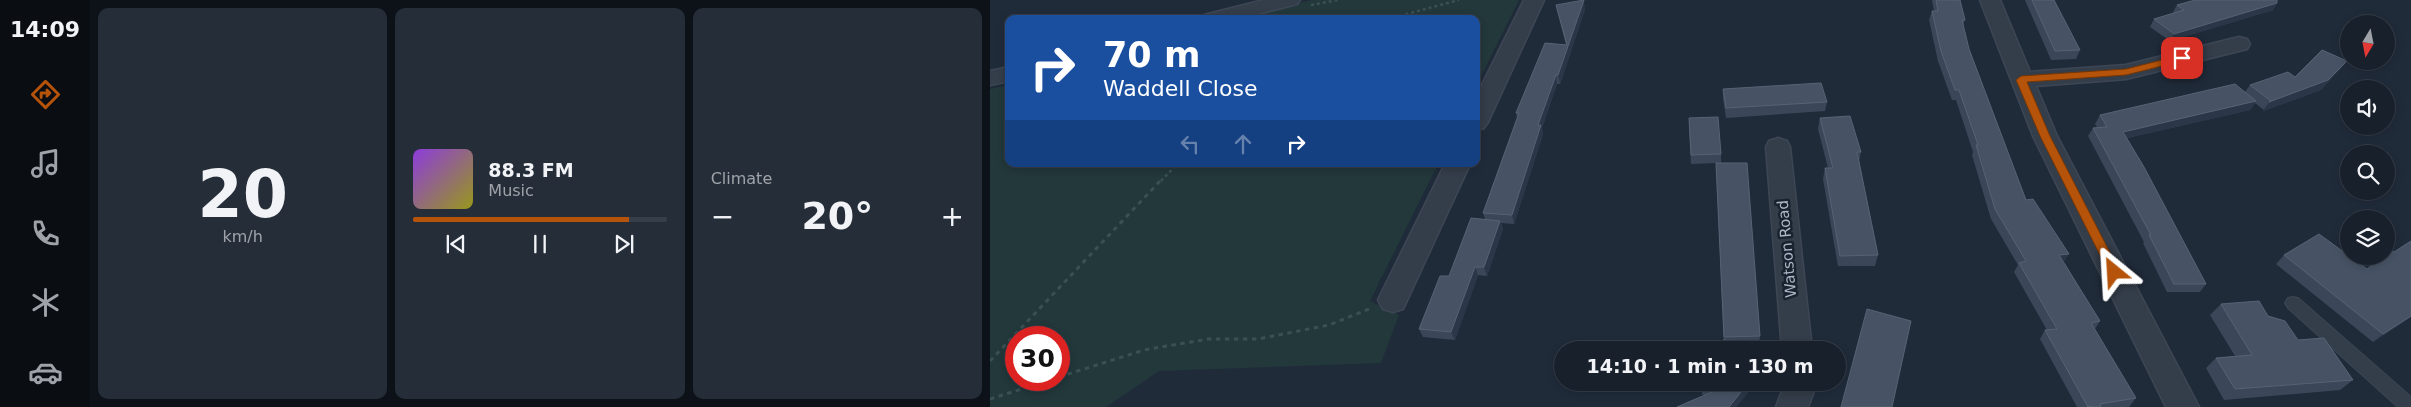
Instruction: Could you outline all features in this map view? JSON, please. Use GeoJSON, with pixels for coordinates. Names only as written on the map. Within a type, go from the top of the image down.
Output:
{"type":"FeatureCollection","features":[{"type":"Feature","properties":{"kind":"street"},"geometry":{"type":"LineString","coordinates":[[1228,15],[1290,0]]}},
{"type":"Feature","properties":{"kind":"street"},"geometry":{"type":"LineString","coordinates":[[1480,114],[1534,0]]}},
{"type":"Feature","properties":{"kind":"street"},"geometry":{"type":"LineString","coordinates":[[1990,0],[2045,136],[2183,407]]}},
{"type":"Feature","properties":{"kind":"street"},"geometry":{"type":"LineString","coordinates":[[2021,80],[2126,72],[2239,44]]}},
{"type":"Feature","properties":{"kind":"street"},"geometry":{"type":"LineString","coordinates":[[990,78],[1005,75]]}},
{"type":"Feature","properties":{"kind":"street","name":"Watson Road"},"geometry":{"type":"LineString","coordinates":[[1778,147],[1796,341]]}},
{"type":"Feature","properties":{"kind":"street"},"geometry":{"type":"LineString","coordinates":[[1393,300],[1456,167]]}},
{"type":"Feature","properties":{"kind":"street"},"geometry":{"type":"LineString","coordinates":[[1792,407],[1798,391]]}},
{"type":"Feature","properties":{"kind":"lane"},"geometry":{"type":"LineString","coordinates":[[2293,303],[2410,407]]}},
{"type":"Feature","properties":{"kind":"path"},"geometry":{"type":"LineString","coordinates":[[1403,15],[1459,0]]}},
{"type":"Feature","properties":{"kind":"path"},"geometry":{"type":"LineString","coordinates":[[990,361],[1174,167]]}},
{"type":"Feature","properties":{"kind":"path"},"geometry":{"type":"LineString","coordinates":[[1070,374],[1144,350],[1208,339],[1258,338],[1329,326],[1393,300]]}},
{"type":"Feature","properties":{"kind":"path"},"geometry":{"type":"LineString","coordinates":[[990,399],[1015,391]]}},
{"type":"Feature","properties":{"kind":"green space"},"geometry":{"type":"Polygon","coordinates":[[[1312,0],[1519,0],[1480,78],[1480,15],[1250,15],[1312,0]]]}},
{"type":"Feature","properties":{"kind":"green space"},"geometry":{"type":"Polygon","coordinates":[[[1005,86],[1005,167],[1437,167],[1370,301],[1399,315],[1381,363],[1159,371],[1106,407],[990,407],[990,89],[1005,86]]]}},
{"type":"Feature","properties":{"kind":"building"},"geometry":{"type":"Polygon","coordinates":[[[1584,0],[1558,75],[1556,75],[1538,125],[1541,125],[1512,215],[1483,213],[1519,113],[1516,113],[1545,43],[1567,45],[1556,5],[1584,0]]]}},
{"type":"Feature","properties":{"kind":"building"},"geometry":{"type":"Polygon","coordinates":[[[1936,0],[1960,0],[1965,20],[1962,20],[1969,49],[2026,200],[2033,199],[2069,254],[2059,255],[2100,321],[2091,323],[2136,398],[2100,404],[2101,407],[2088,407],[2045,330],[2057,329],[2019,263],[2026,261],[1995,209],[1976,145],[1978,145],[1959,90],[1955,90],[1941,51],[1932,11],[1938,11],[1936,0]]]}},
{"type":"Feature","properties":{"kind":"building"},"geometry":{"type":"Polygon","coordinates":[[[2032,0],[2054,0],[2080,50],[2055,51],[2032,0]]]}},
{"type":"Feature","properties":{"kind":"building"},"geometry":{"type":"Polygon","coordinates":[[[2195,0],[2277,0],[2277,3],[2174,34],[2154,19],[2184,10],[2177,5],[2195,0]]]}},
{"type":"Feature","properties":{"kind":"building"},"geometry":{"type":"Polygon","coordinates":[[[2322,50],[2340,58],[2340,68],[2328,80],[2269,102],[2271,101],[2250,85],[2288,72],[2295,77],[2322,50]]]}},
{"type":"Feature","properties":{"kind":"building"},"geometry":{"type":"Polygon","coordinates":[[[1821,83],[1827,102],[1726,108],[1723,89],[1821,83]]]}},
{"type":"Feature","properties":{"kind":"building"},"geometry":{"type":"Polygon","coordinates":[[[2235,84],[2256,101],[2123,132],[2144,167],[2206,284],[2174,284],[2149,235],[2151,235],[2093,128],[2107,127],[2100,115],[2235,84]]]}},
{"type":"Feature","properties":{"kind":"building"},"geometry":{"type":"Polygon","coordinates":[[[1850,116],[1861,152],[1857,152],[1878,255],[1840,256],[1825,168],[1833,168],[1820,118],[1850,116]]]}},
{"type":"Feature","properties":{"kind":"building"},"geometry":{"type":"Polygon","coordinates":[[[1718,117],[1721,154],[1691,155],[1689,118],[1718,117]]]}},
{"type":"Feature","properties":{"kind":"building"},"geometry":{"type":"Polygon","coordinates":[[[1716,163],[1747,163],[1760,336],[1724,337],[1716,163]]]}},
{"type":"Feature","properties":{"kind":"building"},"geometry":{"type":"Polygon","coordinates":[[[1471,218],[1500,221],[1484,267],[1475,267],[1451,332],[1419,329],[1440,276],[1449,276],[1471,218]]]}},
{"type":"Feature","properties":{"kind":"building"},"geometry":{"type":"Polygon","coordinates":[[[2319,234],[2340,249],[2340,265],[2362,265],[2367,269],[2372,265],[2395,265],[2395,251],[2411,241],[2411,316],[2383,334],[2284,255],[2319,234]]]}},
{"type":"Feature","properties":{"kind":"building"},"geometry":{"type":"Polygon","coordinates":[[[2259,301],[2268,316],[2285,321],[2298,340],[2324,338],[2353,380],[2235,389],[2216,358],[2252,355],[2221,304],[2259,301]]]}},
{"type":"Feature","properties":{"kind":"building"},"geometry":{"type":"Polygon","coordinates":[[[1867,309],[1911,321],[1892,407],[1841,407],[1867,309]]]}},
{"type":"Feature","properties":{"kind":"building"},"geometry":{"type":"Polygon","coordinates":[[[1711,391],[1742,391],[1729,407],[1677,407],[1712,392],[1711,391]]]}},
{"type":"Feature","properties":{"kind":"route"},"geometry":{"type":"LineString","coordinates":[[2114,272],[2045,136],[2021,80],[2126,72],[2182,58]]}}]}
